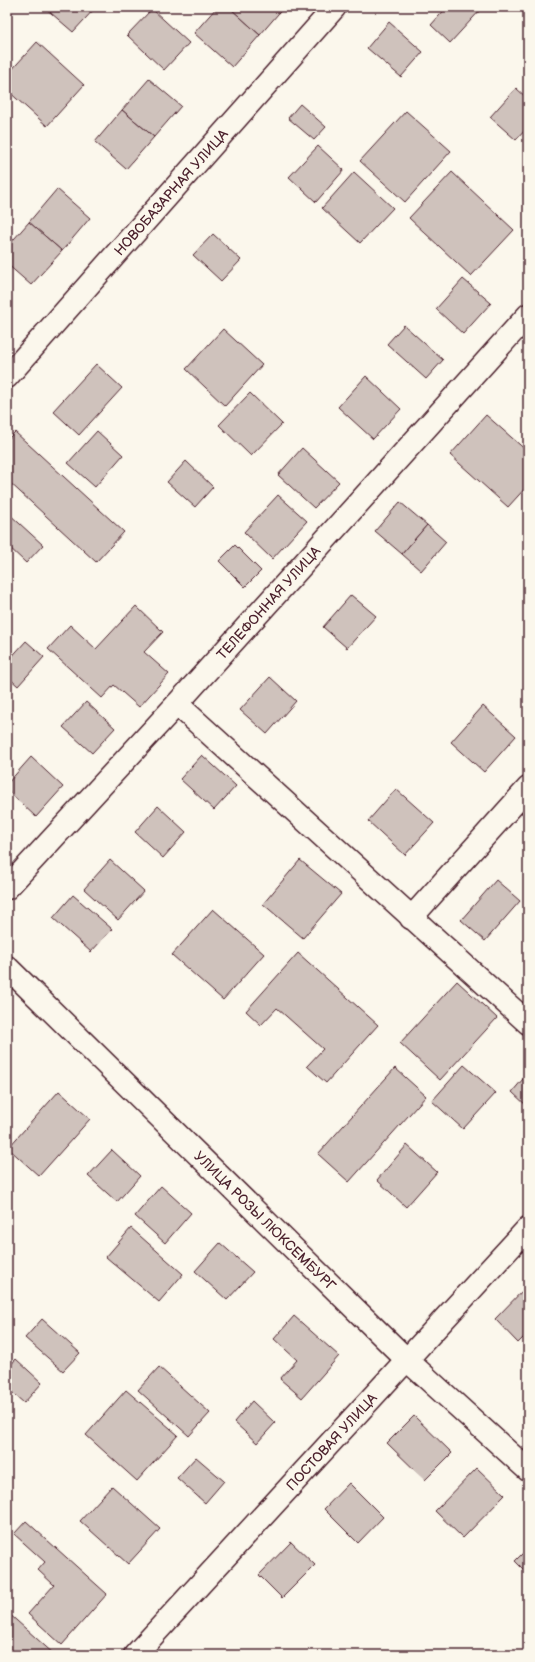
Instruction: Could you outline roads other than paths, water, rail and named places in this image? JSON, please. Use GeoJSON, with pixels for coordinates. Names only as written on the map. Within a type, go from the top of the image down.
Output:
{"type":"FeatureCollection","features":[{"type":"Feature","properties":{"kind":"street","name":"НОВОБАЗАРНАЯ УЛИЦА"},"geometry":{"type":"LineString","coordinates":[[7,377],[335,7]]}},
{"type":"Feature","properties":{"kind":"street","name":"ТЕЛЕФОННАЯ УЛИЦА"},"geometry":{"type":"LineString","coordinates":[[7,888],[177,704],[528,315]]}},
{"type":"Feature","properties":{"kind":"street"},"geometry":{"type":"LineString","coordinates":[[177,704],[528,1023]]}},
{"type":"Feature","properties":{"kind":"street"},"geometry":{"type":"LineString","coordinates":[[411,918],[528,788]]}},
{"type":"Feature","properties":{"kind":"street","name":"УЛИЦА РОЗЫ ЛЮКСЕМБУРГ"},"geometry":{"type":"LineString","coordinates":[[7,967],[408,1360],[528,1470]]}},
{"type":"Feature","properties":{"kind":"street","name":"ПОСТОВАЯ УЛИЦА"},"geometry":{"type":"LineString","coordinates":[[135,1655],[528,1228]]}}]}
